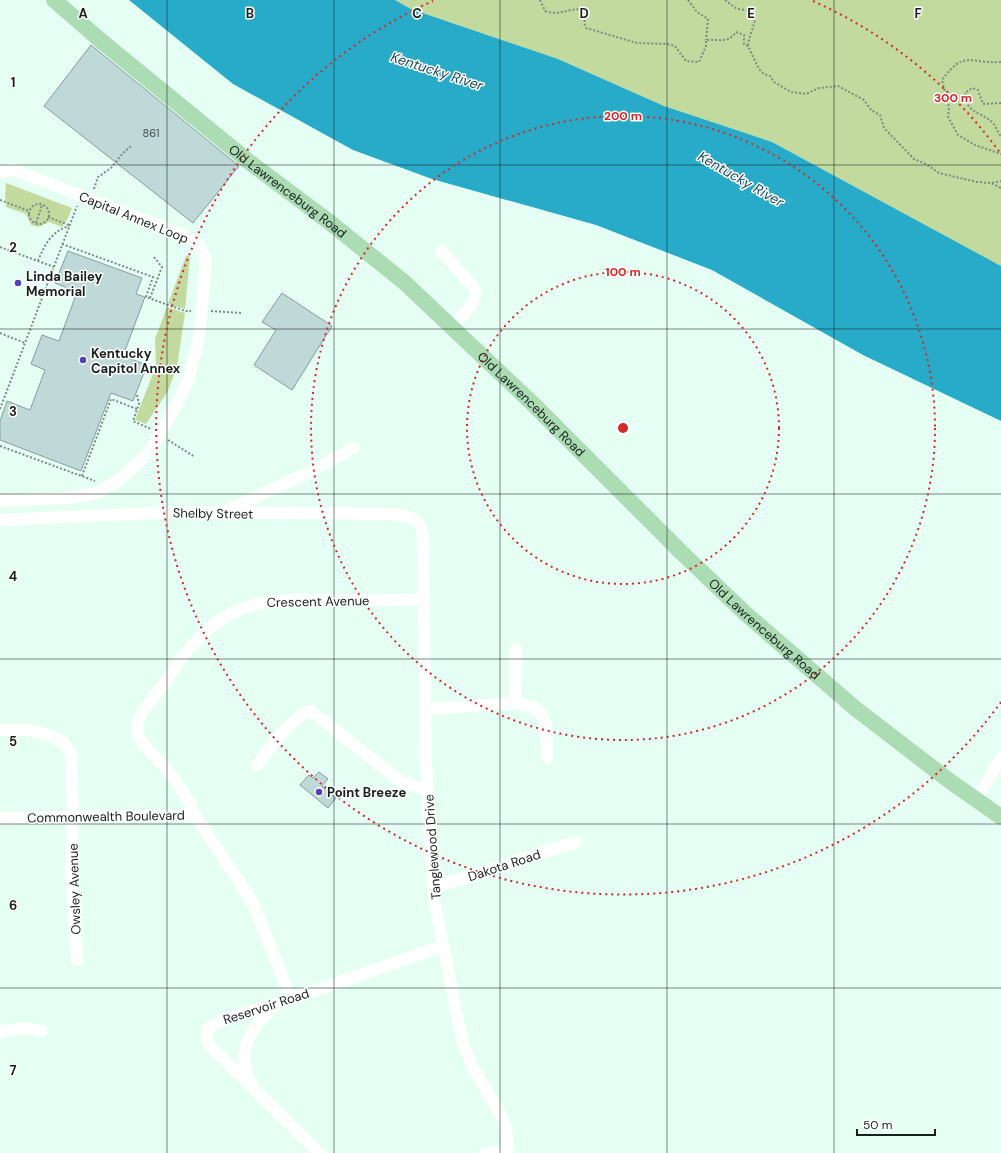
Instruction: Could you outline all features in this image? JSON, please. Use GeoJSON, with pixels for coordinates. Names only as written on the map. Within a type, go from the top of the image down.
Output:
{"type":"FeatureCollection","features":[{"type":"Feature","properties":{"kind":"main road","name":"Old Lawrenceburg Road"},"geometry":{"type":"LineString","coordinates":[[54,0],[100,40],[248,160],[334,225],[404,282],[532,403],[741,610],[856,709],[976,800],[1001,817]]}},
{"type":"Feature","properties":{"kind":"street","name":"Capital Annex Loop"},"geometry":{"type":"LineString","coordinates":[[0,173],[12,169],[183,235],[198,243],[206,260],[199,337],[189,378],[175,408],[149,452],[121,479],[110,487],[97,493],[70,498],[10,502],[0,501]]}},
{"type":"Feature","properties":{"kind":"street"},"geometry":{"type":"LineString","coordinates":[[441,251],[476,289],[477,295],[473,304],[452,326]]}},
{"type":"Feature","properties":{"kind":"street"},"geometry":{"type":"LineString","coordinates":[[222,513],[326,464],[353,448]]}},
{"type":"Feature","properties":{"kind":"street","name":"Shelby Street"},"geometry":{"type":"LineString","coordinates":[[0,520],[177,512],[389,514],[412,517],[417,521],[421,528]]}},
{"type":"Feature","properties":{"kind":"street","name":"Tanglewood Drive"},"geometry":{"type":"LineString","coordinates":[[421,528],[425,709],[433,888],[458,1026],[466,1055],[503,1119],[508,1152]]}},
{"type":"Feature","properties":{"kind":"street","name":"Crescent Avenue"},"geometry":{"type":"LineString","coordinates":[[194,815],[190,802],[166,768],[142,740],[137,729],[145,709],[186,653],[206,630],[236,611],[272,600],[423,599]]}},
{"type":"Feature","properties":{"kind":"street"},"geometry":{"type":"LineString","coordinates":[[515,703],[516,649]]}},
{"type":"Feature","properties":{"kind":"street"},"geometry":{"type":"LineString","coordinates":[[425,709],[515,703],[533,707],[544,718],[546,725],[547,758]]}},
{"type":"Feature","properties":{"kind":"street"},"geometry":{"type":"LineString","coordinates":[[256,765],[294,721],[304,712],[311,711],[400,781],[428,791]]}},
{"type":"Feature","properties":{"kind":"street","name":"Owsley Avenue"},"geometry":{"type":"LineString","coordinates":[[0,730],[28,730],[56,738],[63,742],[71,753],[73,771],[71,871],[77,960]]}},
{"type":"Feature","properties":{"kind":"street"},"geometry":{"type":"LineString","coordinates":[[976,800],[1001,758]]}},
{"type":"Feature","properties":{"kind":"street","name":"Commonwealth Boulevard"},"geometry":{"type":"LineString","coordinates":[[0,818],[194,815],[253,903],[291,999]]}},
{"type":"Feature","properties":{"kind":"street","name":"Dakota Road"},"geometry":{"type":"LineString","coordinates":[[433,888],[576,842]]}},
{"type":"Feature","properties":{"kind":"street","name":"Reservoir Road"},"geometry":{"type":"LineString","coordinates":[[319,1153],[255,1088],[211,1047],[206,1037],[208,1028],[218,1022],[291,999],[443,946]]}},
{"type":"Feature","properties":{"kind":"street"},"geometry":{"type":"LineString","coordinates":[[255,1088],[246,1070],[245,1048],[251,1032],[256,1024],[276,1004]]}},
{"type":"Feature","properties":{"kind":"street"},"geometry":{"type":"LineString","coordinates":[[0,1032],[23,1028],[42,1031]]}},
{"type":"Feature","properties":{"kind":"street"},"geometry":{"type":"LineString","coordinates":[[484,1153],[508,1152]]}},
{"type":"Feature","properties":{"kind":"path"},"geometry":{"type":"LineString","coordinates":[[540,0],[546,11],[550,13],[561,14],[578,8],[587,11],[584,23],[586,28],[637,43],[668,44],[675,46],[686,61],[693,63],[698,62],[703,55],[706,46],[708,19],[697,12],[688,0]]}},
{"type":"Feature","properties":{"kind":"path"},"geometry":{"type":"LineString","coordinates":[[725,0],[738,9],[747,10],[755,15],[755,22],[749,33],[748,46]]}},
{"type":"Feature","properties":{"kind":"path"},"geometry":{"type":"LineString","coordinates":[[706,40],[724,42],[732,38],[736,32],[744,35],[744,44],[748,46],[759,69],[791,92],[806,94],[819,88],[838,86],[864,100],[871,110],[880,116],[884,128],[914,159],[926,164],[939,174],[977,182],[991,183],[1001,181]]}},
{"type":"Feature","properties":{"kind":"path"},"geometry":{"type":"LineString","coordinates":[[1001,62],[989,63],[971,59],[956,63],[942,80],[949,108],[948,116],[958,135],[975,145],[1001,154]]}},
{"type":"Feature","properties":{"kind":"path"},"geometry":{"type":"LineString","coordinates":[[1001,103],[983,104],[978,90],[972,88],[965,93],[965,100],[970,108],[992,123],[1001,136]]}},
{"type":"Feature","properties":{"kind":"path"},"geometry":{"type":"LineString","coordinates":[[0,409],[76,207],[92,193],[98,177],[111,168],[122,153],[131,146]]}},
{"type":"Feature","properties":{"kind":"path"},"geometry":{"type":"LineString","coordinates":[[991,183],[1001,188]]}},
{"type":"Feature","properties":{"kind":"path"},"geometry":{"type":"LineString","coordinates":[[0,200],[30,211]]}},
{"type":"Feature","properties":{"kind":"path"},"geometry":{"type":"LineString","coordinates":[[36,205],[42,205],[47,209],[48,217],[42,224],[36,223],[31,220],[30,211],[36,205]]}},
{"type":"Feature","properties":{"kind":"path"},"geometry":{"type":"LineString","coordinates":[[36,223],[42,205]]}},
{"type":"Feature","properties":{"kind":"path"},"geometry":{"type":"LineString","coordinates":[[48,217],[69,226]]}},
{"type":"Feature","properties":{"kind":"path"},"geometry":{"type":"LineString","coordinates":[[38,261],[50,238],[60,229],[69,226]]}},
{"type":"Feature","properties":{"kind":"path"},"geometry":{"type":"LineString","coordinates":[[62,244],[153,277],[146,297],[186,311]]}},
{"type":"Feature","properties":{"kind":"path"},"geometry":{"type":"LineString","coordinates":[[0,247],[54,267]]}},
{"type":"Feature","properties":{"kind":"path"},"geometry":{"type":"LineString","coordinates":[[150,298],[162,267],[154,257]]}},
{"type":"Feature","properties":{"kind":"path"},"geometry":{"type":"LineString","coordinates":[[214,311],[241,313]]}},
{"type":"Feature","properties":{"kind":"path"},"geometry":{"type":"LineString","coordinates":[[0,333],[25,343]]}},
{"type":"Feature","properties":{"kind":"path"},"geometry":{"type":"LineString","coordinates":[[137,395],[139,404],[133,421],[146,425]]}},
{"type":"Feature","properties":{"kind":"path"},"geometry":{"type":"LineString","coordinates":[[82,476],[111,399],[138,409]]}},
{"type":"Feature","properties":{"kind":"path"},"geometry":{"type":"LineString","coordinates":[[170,441],[195,457]]}},
{"type":"Feature","properties":{"kind":"path"},"geometry":{"type":"LineString","coordinates":[[0,446],[110,487]]}},
{"type":"Feature","properties":{"kind":"green space"},"geometry":{"type":"Polygon","coordinates":[[[395,0],[1001,0],[1001,266],[772,142],[664,106],[558,59],[411,9],[395,0]]]}},
{"type":"Feature","properties":{"kind":"green space"},"geometry":{"type":"Polygon","coordinates":[[[6,183],[72,208],[62,227],[49,222],[39,227],[31,225],[26,214],[6,207],[6,183]]]}},
{"type":"Feature","properties":{"kind":"green space"},"geometry":{"type":"Polygon","coordinates":[[[188,255],[190,258],[185,309],[168,304],[186,256],[188,255]]]}},
{"type":"Feature","properties":{"kind":"green space"},"geometry":{"type":"Polygon","coordinates":[[[167,307],[185,313],[177,367],[168,391],[146,424],[135,420],[156,366],[155,339],[167,307]]]}},
{"type":"Feature","properties":{"kind":"water","name":"Kentucky River"},"geometry":{"type":"Polygon","coordinates":[[[129,0],[395,0],[411,9],[558,59],[664,106],[772,142],[1001,266],[1001,421],[863,355],[712,270],[596,225],[432,179],[353,150],[233,84],[129,0]]]}},
{"type":"Feature","properties":{"kind":"building"},"geometry":{"type":"Polygon","coordinates":[[[91,45],[239,166],[193,223],[44,106],[91,45]]]}},
{"type":"Feature","properties":{"kind":"building","name":"Kentucky Capitol Annex"},"geometry":{"type":"Polygon","coordinates":[[[68,251],[142,278],[136,294],[145,297],[123,356],[147,365],[133,401],[111,393],[81,471],[0,440],[0,421],[7,401],[30,410],[45,370],[31,364],[42,335],[59,341],[77,292],[55,283],[68,251]]]}},
{"type":"Feature","properties":{"kind":"building"},"geometry":{"type":"Polygon","coordinates":[[[282,293],[332,326],[292,390],[254,365],[276,330],[262,322],[282,293]]]}},
{"type":"Feature","properties":{"kind":"building","name":"Point Breeze"},"geometry":{"type":"Polygon","coordinates":[[[319,772],[328,779],[322,786],[336,798],[328,808],[300,785],[309,775],[313,778],[319,772]]]}},
{"type":"Feature","properties":{"kind":"place","name":"Linda Bailey Memorial"},"geometry":{"type":"Point","coordinates":[18,283]}},
{"type":"Feature","properties":{"kind":"place","name":"Kentucky Capitol Annex"},"geometry":{"type":"Point","coordinates":[83,360]}},
{"type":"Feature","properties":{"kind":"place","name":"Point Breeze"},"geometry":{"type":"Point","coordinates":[319,792]}}]}
